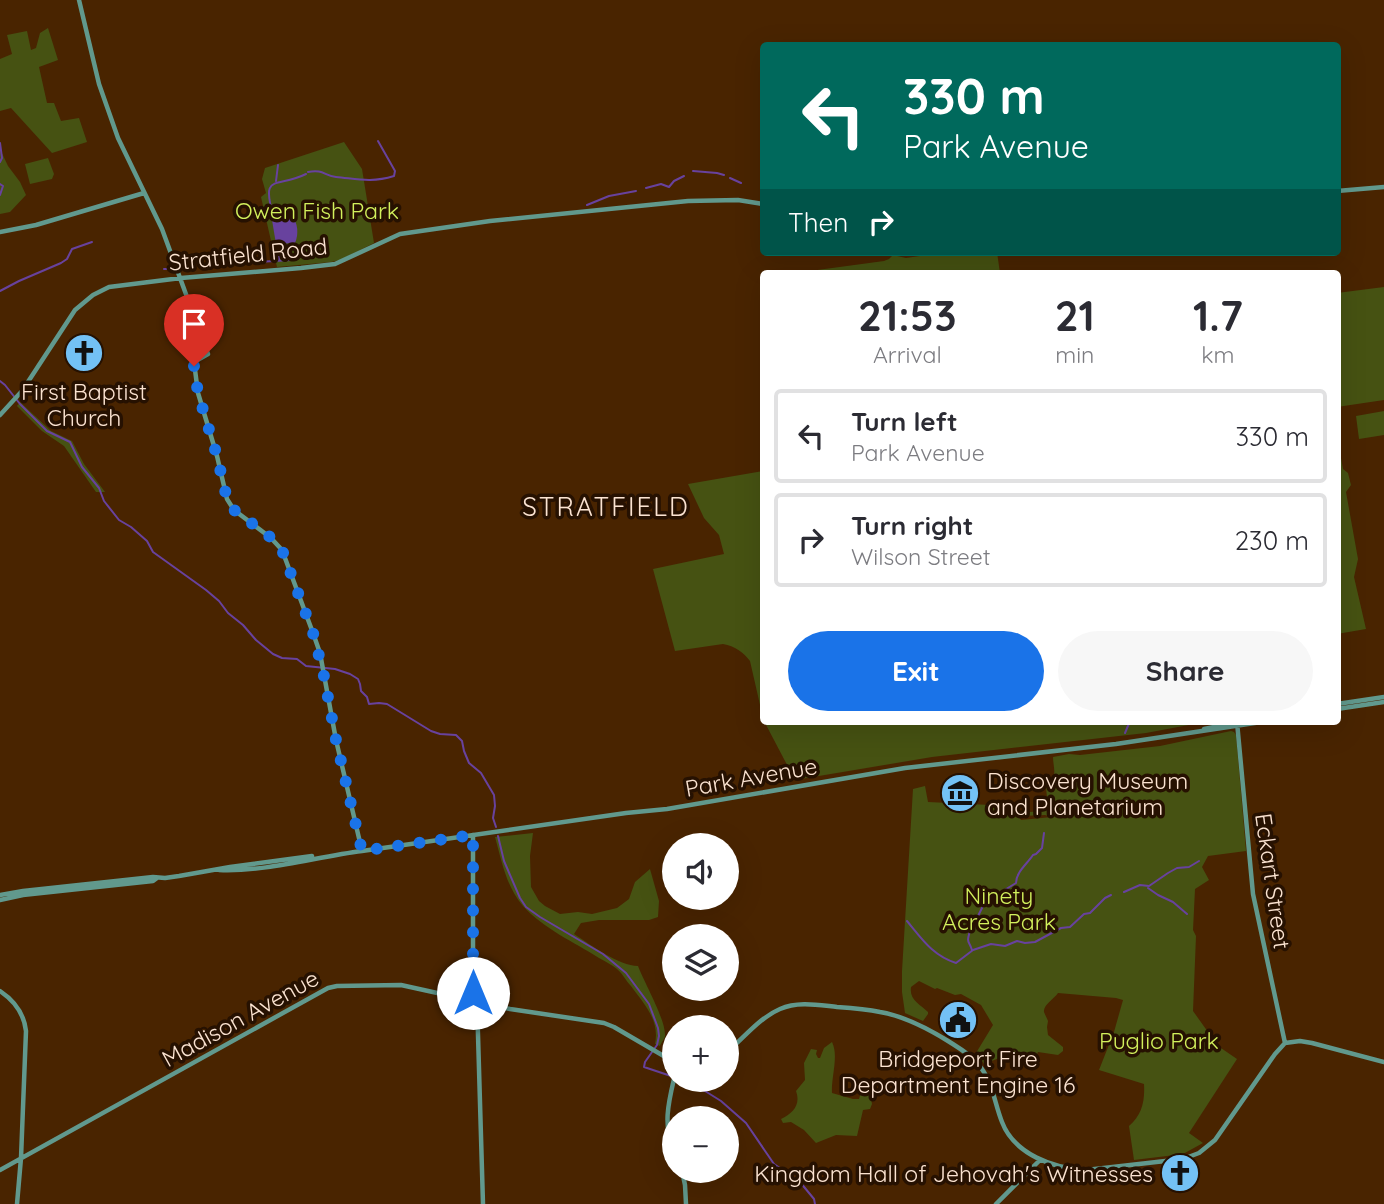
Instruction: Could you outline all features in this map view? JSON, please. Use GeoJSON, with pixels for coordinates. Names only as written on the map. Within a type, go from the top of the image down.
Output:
{"type":"FeatureCollection","features":[{"type":"Feature","properties":{"kind":"main road"},"geometry":{"type":"LineString","coordinates":[[79,0],[103,96],[118,138],[162,229],[208,354],[194,362],[198,393],[227,499],[234,510],[269,536],[282,550],[313,633],[362,851]]}},
{"type":"Feature","properties":{"kind":"main road"},"geometry":{"type":"LineString","coordinates":[[1341,191],[1384,187]]}},
{"type":"Feature","properties":{"kind":"main road"},"geometry":{"type":"LineString","coordinates":[[0,232],[36,225],[144,193]]}},
{"type":"Feature","properties":{"kind":"main road","name":"Stratfield Road"},"geometry":{"type":"LineString","coordinates":[[0,415],[34,373],[72,314],[93,295],[114,286],[335,264],[400,234],[490,220],[688,201],[738,200],[760,204]]}},
{"type":"Feature","properties":{"kind":"main road"},"geometry":{"type":"LineString","coordinates":[[1341,706],[1384,700]]}},
{"type":"Feature","properties":{"kind":"main road","name":"Park Avenue"},"geometry":{"type":"LineString","coordinates":[[0,898],[153,881],[158,878],[219,870],[297,863],[320,857],[667,809],[905,768],[1116,744],[1232,725]]}},
{"type":"Feature","properties":{"kind":"main road","name":"Eckart Street"},"geometry":{"type":"LineString","coordinates":[[1237,725],[1254,894],[1285,1043]]}},
{"type":"Feature","properties":{"kind":"main road"},"geometry":{"type":"LineString","coordinates":[[473,835],[475,1001],[483,1204]]}},
{"type":"Feature","properties":{"kind":"main road","name":"Madison Avenue"},"geometry":{"type":"LineString","coordinates":[[0,1170],[328,988],[342,985],[401,985],[518,1010],[604,1023],[662,1056]]}},
{"type":"Feature","properties":{"kind":"main road"},"geometry":{"type":"LineString","coordinates":[[0,991],[18,1008],[26,1031],[17,1204]]}},
{"type":"Feature","properties":{"kind":"main road"},"geometry":{"type":"LineString","coordinates":[[739,1042],[768,1017],[790,1005],[807,1003],[878,1011],[898,1017],[934,1032],[976,1061],[991,1084],[1007,1133],[1019,1146],[1040,1160],[1061,1167],[1086,1170],[1183,1159],[1199,1153],[1215,1140],[1285,1043],[1300,1041],[1384,1062]]}},
{"type":"Feature","properties":{"kind":"main road"},"geometry":{"type":"LineString","coordinates":[[996,1204],[1040,1160]]}},
{"type":"Feature","properties":{"kind":"main road"},"geometry":{"type":"LineString","coordinates":[[685,1183],[686,1204]]}},
{"type":"Feature","properties":{"kind":"green space"},"geometry":{"type":"Polygon","coordinates":[[[48,28],[58,60],[39,67],[47,103],[54,103],[61,121],[79,118],[87,142],[52,153],[11,108],[0,111],[0,59],[12,54],[7,35],[27,31],[31,50],[36,48],[40,33],[48,28]]]}},
{"type":"Feature","properties":{"kind":"green space","name":"Owen Fish Park"},"geometry":{"type":"Polygon","coordinates":[[[344,142],[362,169],[374,243],[340,260],[277,267],[261,197],[266,193],[262,179],[265,168],[344,142]]]}},
{"type":"Feature","properties":{"kind":"green space"},"geometry":{"type":"Polygon","coordinates":[[[0,149],[26,195],[10,212],[0,214],[0,149]]]}},
{"type":"Feature","properties":{"kind":"green space"},"geometry":{"type":"Polygon","coordinates":[[[48,158],[54,174],[52,179],[30,184],[25,164],[48,158]]]}},
{"type":"Feature","properties":{"kind":"green space"},"geometry":{"type":"Polygon","coordinates":[[[892,256],[998,256],[1000,270],[817,270],[884,261],[892,256]]]}},
{"type":"Feature","properties":{"kind":"green space"},"geometry":{"type":"Polygon","coordinates":[[[1384,287],[1384,400],[1341,406],[1341,292],[1384,287]]]}},
{"type":"Feature","properties":{"kind":"green space"},"geometry":{"type":"Polygon","coordinates":[[[20,402],[51,431],[72,441],[84,464],[105,492],[96,492],[64,446],[42,431],[17,406],[20,402]]]}},
{"type":"Feature","properties":{"kind":"green space"},"geometry":{"type":"Polygon","coordinates":[[[1384,411],[1384,435],[1359,439],[1356,416],[1384,411]]]}},
{"type":"Feature","properties":{"kind":"green space"},"geometry":{"type":"Polygon","coordinates":[[[1341,458],[1351,485],[1346,492],[1358,559],[1354,577],[1366,629],[1341,633],[1341,458]]]}},
{"type":"Feature","properties":{"kind":"green space"},"geometry":{"type":"Polygon","coordinates":[[[760,472],[760,705],[750,661],[742,652],[723,644],[675,651],[653,569],[724,554],[719,535],[704,518],[688,484],[760,472]]]}},
{"type":"Feature","properties":{"kind":"green space"},"geometry":{"type":"Polygon","coordinates":[[[766,725],[1189,725],[1146,733],[932,757],[795,780],[766,725]]]}},
{"type":"Feature","properties":{"kind":"green space","name":"Ninety Acres Park"},"geometry":{"type":"Polygon","coordinates":[[[1231,731],[1236,735],[1246,851],[1208,856],[1202,867],[1209,880],[1195,889],[1193,1011],[1218,1046],[1237,1059],[1189,1133],[1203,1143],[1183,1154],[1134,1160],[1129,1126],[1142,1107],[1144,1084],[1099,1070],[1123,1000],[1058,993],[1047,1004],[1044,1012],[1048,1021],[1048,1035],[1063,1047],[1063,1051],[1058,1055],[1038,1052],[1032,1066],[1007,1055],[984,1064],[976,1053],[993,1025],[981,1005],[961,994],[955,995],[935,989],[919,981],[911,987],[912,995],[928,1014],[923,1021],[905,1013],[902,971],[913,789],[925,786],[928,802],[1011,806],[1021,820],[1052,817],[1021,816],[1029,812],[1045,811],[1045,806],[1048,806],[1046,788],[1043,787],[1054,776],[1053,757],[1160,746],[1231,731]]]}},
{"type":"Feature","properties":{"kind":"green space"},"geometry":{"type":"Polygon","coordinates":[[[533,833],[530,856],[531,887],[539,901],[560,914],[592,914],[617,908],[629,899],[635,882],[650,869],[659,901],[658,917],[649,920],[599,920],[581,923],[574,934],[614,959],[638,966],[662,1021],[660,1046],[655,1044],[655,1027],[650,1013],[619,971],[550,928],[523,906],[505,873],[495,837],[533,833]]]}},
{"type":"Feature","properties":{"kind":"green space"},"geometry":{"type":"Polygon","coordinates":[[[832,1042],[835,1054],[832,1093],[859,1099],[863,1085],[869,1087],[872,1104],[870,1109],[863,1110],[857,1136],[836,1135],[816,1143],[804,1130],[791,1122],[783,1123],[781,1119],[797,1104],[796,1091],[805,1080],[804,1063],[811,1049],[817,1050],[816,1054],[820,1058],[824,1048],[832,1042]]]}},
{"type":"Feature","properties":{"kind":"shaded area"},"geometry":{"type":"Polygon","coordinates":[[[291,215],[297,228],[295,243],[276,244],[272,220],[291,215]]]}},
{"type":"Feature","properties":{"kind":"waterway"},"geometry":{"type":"LineString","coordinates":[[308,172],[317,171],[332,176],[365,180],[394,176],[395,171],[378,141]]}},
{"type":"Feature","properties":{"kind":"waterway"},"geometry":{"type":"LineString","coordinates":[[0,143],[0,162]]}},
{"type":"Feature","properties":{"kind":"waterway"},"geometry":{"type":"LineString","coordinates":[[276,181],[278,165]]}},
{"type":"Feature","properties":{"kind":"waterway"},"geometry":{"type":"LineString","coordinates":[[693,171],[724,175]]}},
{"type":"Feature","properties":{"kind":"waterway"},"geometry":{"type":"LineString","coordinates":[[274,219],[270,188],[274,184],[306,174]]}},
{"type":"Feature","properties":{"kind":"waterway"},"geometry":{"type":"LineString","coordinates":[[646,188],[661,184],[669,187],[684,176]]}},
{"type":"Feature","properties":{"kind":"waterway"},"geometry":{"type":"LineString","coordinates":[[730,178],[741,183]]}},
{"type":"Feature","properties":{"kind":"waterway"},"geometry":{"type":"LineString","coordinates":[[0,184],[3,186],[0,195]]}},
{"type":"Feature","properties":{"kind":"waterway"},"geometry":{"type":"LineString","coordinates":[[587,205],[609,196],[636,191]]}},
{"type":"Feature","properties":{"kind":"waterway"},"geometry":{"type":"LineString","coordinates":[[0,291],[61,263],[67,259],[72,249],[92,242]]}},
{"type":"Feature","properties":{"kind":"waterway"},"geometry":{"type":"LineString","coordinates":[[277,244],[279,259]]}},
{"type":"Feature","properties":{"kind":"waterway"},"geometry":{"type":"LineString","coordinates":[[211,265],[290,260]]}},
{"type":"Feature","properties":{"kind":"waterway"},"geometry":{"type":"LineString","coordinates":[[164,269],[170,269]]}},
{"type":"Feature","properties":{"kind":"waterway"},"geometry":{"type":"LineString","coordinates":[[0,381],[47,431],[70,442],[82,467],[119,520],[147,541],[153,552],[219,601],[228,613],[273,654],[297,659],[306,666],[335,669],[350,674],[358,679],[369,704],[387,704],[431,731],[456,735],[462,741],[469,763],[481,773],[494,795],[493,818],[496,827]]}},
{"type":"Feature","properties":{"kind":"waterway"},"geometry":{"type":"LineString","coordinates":[[1125,733],[1128,725]]}},
{"type":"Feature","properties":{"kind":"waterway"},"geometry":{"type":"LineString","coordinates":[[972,950],[968,942],[970,931],[973,931],[985,902],[1016,883],[1022,868],[1042,848],[1044,833]]}},
{"type":"Feature","properties":{"kind":"waterway"},"geometry":{"type":"LineString","coordinates":[[498,836],[504,861],[526,907],[603,954],[626,973],[649,1004],[659,1036],[657,1045],[644,1067],[662,1073]]}},
{"type":"Feature","properties":{"kind":"waterway"},"geometry":{"type":"LineString","coordinates":[[1124,892],[1140,885],[1149,886],[1177,868],[1189,867],[1199,861]]}},
{"type":"Feature","properties":{"kind":"waterway"},"geometry":{"type":"LineString","coordinates":[[1148,888],[1173,902],[1187,914]]}},
{"type":"Feature","properties":{"kind":"waterway"},"geometry":{"type":"LineString","coordinates":[[907,921],[934,951],[956,963],[973,950],[991,944],[1005,946],[1017,941],[1035,942],[1061,928],[1070,927],[1111,895]]}},
{"type":"Feature","properties":{"kind":"waterway"},"geometry":{"type":"LineString","coordinates":[[707,1092],[746,1123],[774,1164],[800,1182],[815,1204]]}},
{"type":"Feature","properties":{"kind":"place","name":"First Baptist Church"},"geometry":{"type":"Point","coordinates":[84,353]}},
{"type":"Feature","properties":{"kind":"place","name":"Discovery Museum and Planetarium"},"geometry":{"type":"Point","coordinates":[960,793]}},
{"type":"Feature","properties":{"kind":"place","name":"Bridgeport Fire Department Engine 16"},"geometry":{"type":"Point","coordinates":[958,1020]}},
{"type":"Feature","properties":{"kind":"place","name":"Kingdom Hall of Jehovah's Witnesses"},"geometry":{"type":"Point","coordinates":[1180,1173]}},
{"type":"Feature","properties":{"kind":"district","name":"STRATFIELD"},"geometry":{"type":"Point","coordinates":[606,506]}},
{"type":"Feature","properties":{"kind":"route"},"geometry":{"type":"LineString","coordinates":[[194,366],[198,393],[227,499],[234,510],[269,536],[282,550],[320,653],[336,740],[362,851],[473,835],[473,993]]}},
{"type":"Feature","properties":{"kind":"park label","name":"Puglio Park"},"geometry":{"type":"Point","coordinates":[1159,1040]}}]}
